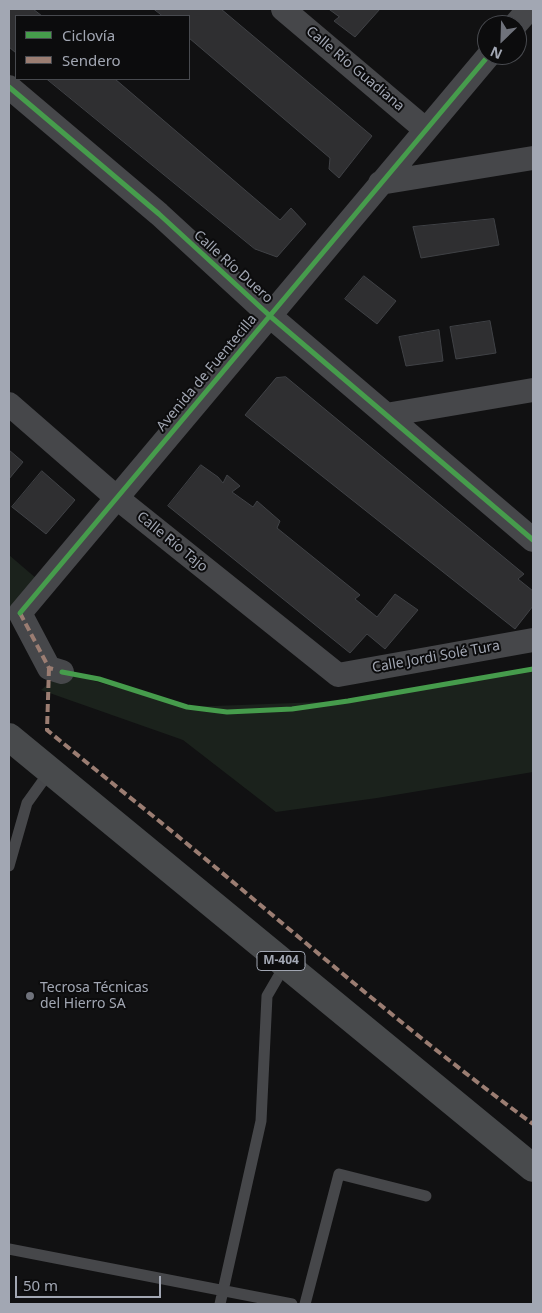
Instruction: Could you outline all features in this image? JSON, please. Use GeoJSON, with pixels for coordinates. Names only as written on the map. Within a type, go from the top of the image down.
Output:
{"type":"FeatureCollection","features":[{"type":"Feature","properties":{"kind":"main road","name":"M-404"},"geometry":{"type":"LineString","coordinates":[[9,737],[533,1168]]}},
{"type":"Feature","properties":{"kind":"street","name":"Calle Río Guadiana"},"geometry":{"type":"LineString","coordinates":[[284,9],[426,130]]}},
{"type":"Feature","properties":{"kind":"street","name":"Avenida de Fuentecilla"},"geometry":{"type":"LineString","coordinates":[[62,672],[49,668],[20,613],[380,183],[481,65]]}},
{"type":"Feature","properties":{"kind":"street","name":"Calle Río Duero"},"geometry":{"type":"LineString","coordinates":[[9,88],[159,214],[270,316],[533,540]]}},
{"type":"Feature","properties":{"kind":"street"},"geometry":{"type":"LineString","coordinates":[[380,183],[533,158]]}},
{"type":"Feature","properties":{"kind":"street"},"geometry":{"type":"LineString","coordinates":[[386,415],[533,390]]}},
{"type":"Feature","properties":{"kind":"street","name":"Calle Río Tajo"},"geometry":{"type":"LineString","coordinates":[[9,404],[117,498],[338,675]]}},
{"type":"Feature","properties":{"kind":"street","name":"Calle Jordi Solé Tura"},"geometry":{"type":"LineString","coordinates":[[338,675],[533,640]]}},
{"type":"Feature","properties":{"kind":"lane"},"geometry":{"type":"LineString","coordinates":[[9,866],[27,804],[50,771]]}},
{"type":"Feature","properties":{"kind":"lane"},"geometry":{"type":"LineString","coordinates":[[220,1304],[261,1121],[267,996],[285,965]]}},
{"type":"Feature","properties":{"kind":"lane"},"geometry":{"type":"LineString","coordinates":[[305,1304],[339,1174],[426,1196]]}},
{"type":"Feature","properties":{"kind":"lane"},"geometry":{"type":"LineString","coordinates":[[9,1249],[292,1304]]}},
{"type":"Feature","properties":{"kind":"shaded area"},"geometry":{"type":"Polygon","coordinates":[[[9,555],[44,585],[9,614],[9,555]]]}},
{"type":"Feature","properties":{"kind":"shaded area"},"geometry":{"type":"Polygon","coordinates":[[[533,669],[533,772],[377,798],[276,812],[183,740],[41,690],[62,672],[187,707],[348,701],[533,669]]]}},
{"type":"Feature","properties":{"kind":"building"},"geometry":{"type":"Polygon","coordinates":[[[9,9],[33,9],[41,15],[15,15],[15,52],[9,47],[9,9]]]}},
{"type":"Feature","properties":{"kind":"building"},"geometry":{"type":"Polygon","coordinates":[[[154,9],[221,9],[372,136],[339,178],[329,169],[330,158],[190,39],[190,15],[162,15],[154,9]]]}},
{"type":"Feature","properties":{"kind":"building"},"geometry":{"type":"Polygon","coordinates":[[[329,9],[380,9],[355,37],[334,21],[339,17],[329,9]]]}},
{"type":"Feature","properties":{"kind":"building"},"geometry":{"type":"Polygon","coordinates":[[[48,80],[116,80],[280,220],[291,208],[306,224],[277,257],[255,249],[48,80]]]}},
{"type":"Feature","properties":{"kind":"building"},"geometry":{"type":"Polygon","coordinates":[[[494,219],[499,245],[421,258],[413,227],[494,219]]]}},
{"type":"Feature","properties":{"kind":"building"},"geometry":{"type":"Polygon","coordinates":[[[364,276],[396,301],[377,324],[345,299],[364,276]]]}},
{"type":"Feature","properties":{"kind":"building"},"geometry":{"type":"Polygon","coordinates":[[[490,321],[496,353],[456,359],[450,327],[490,321]]]}},
{"type":"Feature","properties":{"kind":"building"},"geometry":{"type":"Polygon","coordinates":[[[439,330],[443,361],[406,366],[399,337],[439,330]]]}},
{"type":"Feature","properties":{"kind":"building"},"geometry":{"type":"Polygon","coordinates":[[[286,377],[524,574],[518,579],[533,591],[533,606],[515,629],[245,415],[276,378],[286,377]]]}},
{"type":"Feature","properties":{"kind":"building"},"geometry":{"type":"Polygon","coordinates":[[[9,450],[23,462],[9,479],[9,450]]]}},
{"type":"Feature","properties":{"kind":"building"},"geometry":{"type":"Polygon","coordinates":[[[201,465],[223,483],[227,475],[240,486],[232,492],[253,507],[257,501],[280,521],[277,528],[360,595],[355,599],[377,617],[395,594],[418,610],[385,649],[367,634],[350,653],[168,506],[201,465]]]}},
{"type":"Feature","properties":{"kind":"building"},"geometry":{"type":"Polygon","coordinates":[[[42,471],[75,500],[46,534],[12,507],[42,471]]]}},
{"type":"Feature","properties":{"kind":"marked path"},"geometry":{"type":"LineString","coordinates":[[20,613],[49,668],[53,669]]}},
{"type":"Feature","properties":{"kind":"marked path"},"geometry":{"type":"LineString","coordinates":[[49,668],[47,730],[414,1032],[533,1124]]}},
{"type":"Feature","properties":{"kind":"cycle path"},"geometry":{"type":"LineString","coordinates":[[20,613],[481,65]]}},
{"type":"Feature","properties":{"kind":"cycle path"},"geometry":{"type":"LineString","coordinates":[[9,87],[159,214],[270,316],[533,540]]}},
{"type":"Feature","properties":{"kind":"cycle path"},"geometry":{"type":"LineString","coordinates":[[62,672],[99,679],[187,707],[227,712],[292,709],[533,669]]}},
{"type":"Feature","properties":{"kind":"place","name":"Tecrosa Técnicas del Hierro SA"},"geometry":{"type":"Point","coordinates":[30,996]}}]}
